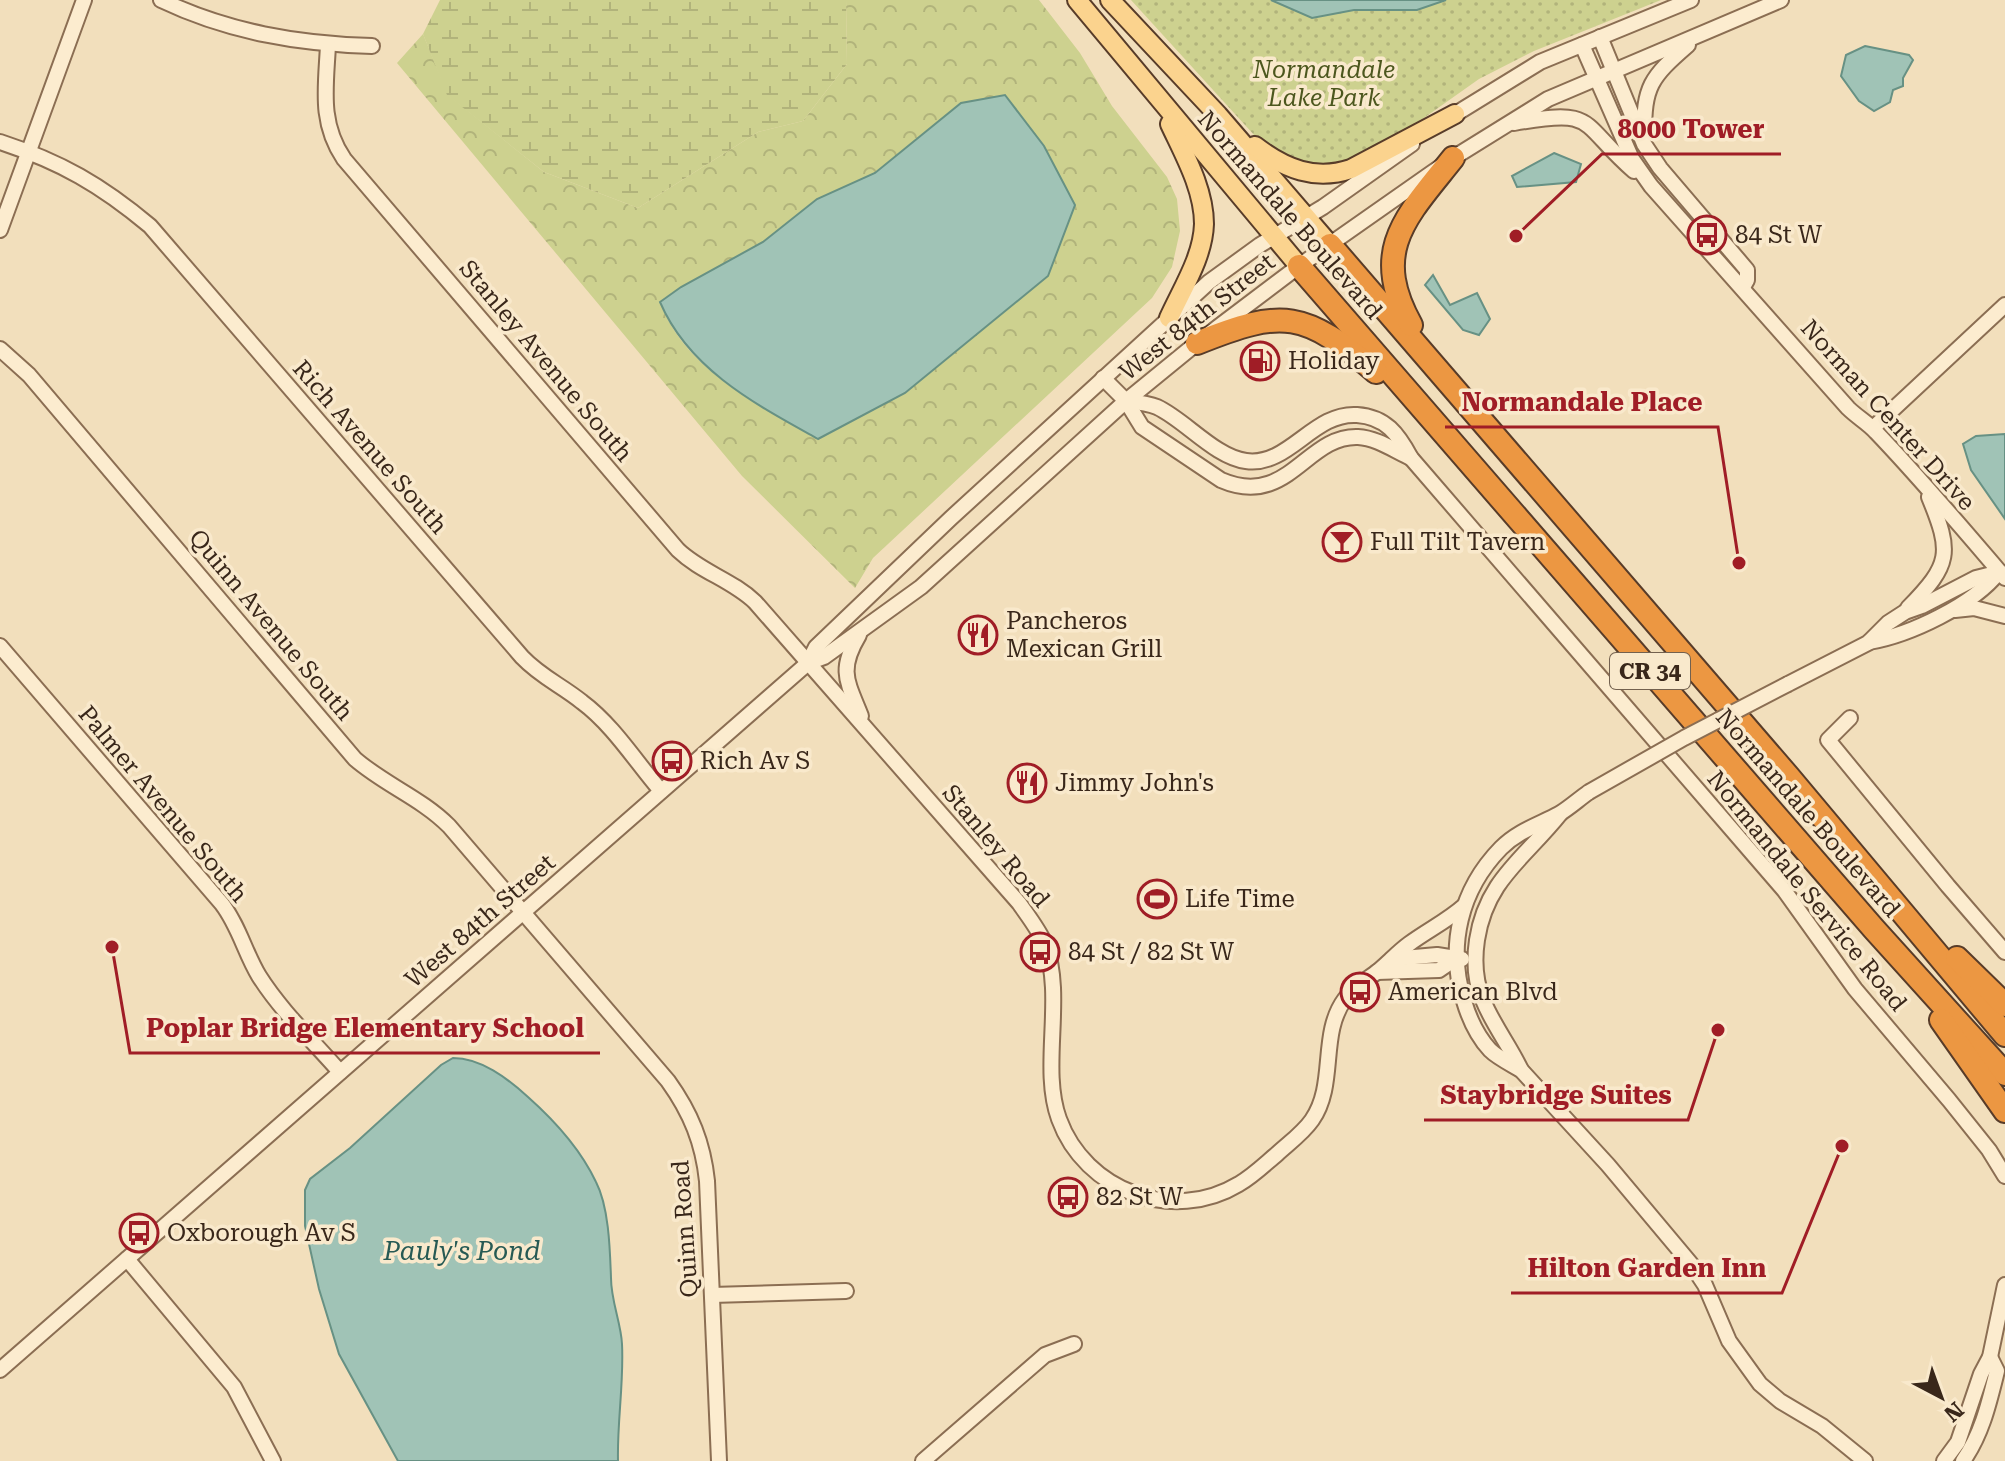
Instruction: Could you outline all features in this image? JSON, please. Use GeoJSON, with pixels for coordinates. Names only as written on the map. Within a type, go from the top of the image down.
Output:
{"type":"FeatureCollection","features":[{"type":"Feature","properties":{"kind":"highway"},"geometry":{"type":"LineString","coordinates":[[1432,364],[1399,303],[1391,263],[1399,232],[1409,213],[1453,158]]}},
{"type":"Feature","properties":{"kind":"highway","name":"Normandale Boulevard"},"geometry":{"type":"LineString","coordinates":[[1330,245],[1727,705],[2005,1035]]}},
{"type":"Feature","properties":{"kind":"highway","name":"Normandale Boulevard"},"geometry":{"type":"LineString","coordinates":[[1299,266],[1874,929],[2005,1074]]}},
{"type":"Feature","properties":{"kind":"highway"},"geometry":{"type":"LineString","coordinates":[[1197,343],[1242,325],[1270,320],[1294,321],[1318,328],[1339,341],[1426,414]]}},
{"type":"Feature","properties":{"kind":"highway"},"geometry":{"type":"LineString","coordinates":[[1838,838],[2005,1005]]}},
{"type":"Feature","properties":{"kind":"highway"},"geometry":{"type":"LineString","coordinates":[[1874,929],[2005,1111]]}},
{"type":"Feature","properties":{"kind":"main road","name":"Normandale Boulevard"},"geometry":{"type":"LineString","coordinates":[[1077,0],[1299,266]]}},
{"type":"Feature","properties":{"kind":"main road","name":"Normandale Boulevard"},"geometry":{"type":"LineString","coordinates":[[1110,0],[1218,115],[1330,245]]}},
{"type":"Feature","properties":{"kind":"main road"},"geometry":{"type":"LineString","coordinates":[[1160,103],[1197,185],[1204,223],[1195,262],[1169,318]]}},
{"type":"Feature","properties":{"kind":"main road"},"geometry":{"type":"LineString","coordinates":[[1218,115],[1273,160],[1292,169],[1325,175],[1351,169],[1455,114]]}},
{"type":"Feature","properties":{"kind":"street"},"geometry":{"type":"LineString","coordinates":[[0,230],[84,0]]}},
{"type":"Feature","properties":{"kind":"street"},"geometry":{"type":"LineString","coordinates":[[161,0],[208,20],[253,33],[328,45],[372,46]]}},
{"type":"Feature","properties":{"kind":"street","name":"West 84th Street"},"geometry":{"type":"LineString","coordinates":[[808,663],[816,647],[951,518],[1209,282],[1455,114],[1540,62],[1691,0]]}},
{"type":"Feature","properties":{"kind":"street","name":"West 84th Street"},"geometry":{"type":"LineString","coordinates":[[0,1370],[808,663],[824,657],[921,587],[972,544],[1126,401],[1197,343],[1299,266],[1502,126],[1548,99],[1781,0]]}},
{"type":"Feature","properties":{"kind":"street"},"geometry":{"type":"LineString","coordinates":[[1644,144],[1648,89],[1666,64],[1699,36]]}},
{"type":"Feature","properties":{"kind":"street","name":"Norman Center Drive"},"geometry":{"type":"LineString","coordinates":[[1600,37],[1644,144],[1660,168],[1747,270],[1743,287]]}},
{"type":"Feature","properties":{"kind":"street","name":"Stanley Avenue South"},"geometry":{"type":"LineString","coordinates":[[328,45],[327,122],[333,142],[344,159],[678,550],[701,569],[744,591],[808,663]]}},
{"type":"Feature","properties":{"kind":"street","name":"Norman Center Drive"},"geometry":{"type":"LineString","coordinates":[[1582,45],[1632,159],[1651,186],[1848,408],[1873,428],[1923,483],[2002,575]]}},
{"type":"Feature","properties":{"kind":"street"},"geometry":{"type":"LineString","coordinates":[[1502,126],[1561,115],[1579,119],[1591,125],[1617,156],[1651,186]]}},
{"type":"Feature","properties":{"kind":"street","name":"Rich Avenue South"},"geometry":{"type":"LineString","coordinates":[[0,142],[91,181],[150,226],[522,657],[539,674],[583,702],[601,719],[661,791]]}},
{"type":"Feature","properties":{"kind":"street"},"geometry":{"type":"LineString","coordinates":[[1873,428],[2005,305]]}},
{"type":"Feature","properties":{"kind":"street","name":"Quinn Avenue South"},"geometry":{"type":"LineString","coordinates":[[0,349],[29,375],[355,759],[377,778],[435,812],[523,912]]}},
{"type":"Feature","properties":{"kind":"street"},"geometry":{"type":"LineString","coordinates":[[1103,378],[1126,401]]}},
{"type":"Feature","properties":{"kind":"street","name":"Normandale Service Road"},"geometry":{"type":"LineString","coordinates":[[1126,401],[1142,427],[1233,485],[1261,486],[1276,481],[1345,438],[1372,439],[1411,458]]}},
{"type":"Feature","properties":{"kind":"street","name":"Normandale Service Road"},"geometry":{"type":"LineString","coordinates":[[1126,401],[1156,406],[1215,447],[1235,459],[1248,462],[1276,455],[1316,426],[1348,414],[1367,415],[1383,421],[1398,434],[1411,458],[1784,890],[1855,989],[1958,1111],[2005,1176]]}},
{"type":"Feature","properties":{"kind":"street"},"geometry":{"type":"LineString","coordinates":[[1868,643],[1931,585],[1943,564],[1942,528],[1923,483]]}},
{"type":"Feature","properties":{"kind":"street"},"geometry":{"type":"LineString","coordinates":[[1905,612],[1976,578],[2002,575]]}},
{"type":"Feature","properties":{"kind":"street"},"geometry":{"type":"LineString","coordinates":[[1865,1461],[1822,1426],[1780,1401],[1760,1384],[1729,1341],[1705,1285],[1691,1264],[1608,1165],[1521,1070],[1491,1051],[1477,1033],[1463,997],[1455,959],[1457,932],[1464,906],[1483,870],[1519,832],[1561,812],[1589,792],[1684,738],[1868,643],[1897,637],[1986,589],[2002,575]]}},
{"type":"Feature","properties":{"kind":"street"},"geometry":{"type":"LineString","coordinates":[[1946,611],[1974,608],[2005,616]]}},
{"type":"Feature","properties":{"kind":"street"},"geometry":{"type":"LineString","coordinates":[[861,631],[848,653],[844,670],[866,728]]}},
{"type":"Feature","properties":{"kind":"street","name":"Palmer Avenue South"},"geometry":{"type":"LineString","coordinates":[[0,646],[222,904],[269,990],[340,1072]]}},
{"type":"Feature","properties":{"kind":"street","name":"Stanley Road"},"geometry":{"type":"LineString","coordinates":[[808,663],[1019,903],[1040,935],[1052,981],[1054,1090],[1058,1117],[1069,1140],[1093,1169],[1120,1188],[1151,1200],[1194,1201],[1238,1185],[1303,1131],[1313,1119],[1325,1090],[1331,1039],[1343,1002],[1357,984],[1377,972]]}},
{"type":"Feature","properties":{"kind":"street"},"geometry":{"type":"LineString","coordinates":[[1850,718],[1828,740],[2005,952]]}},
{"type":"Feature","properties":{"kind":"street"},"geometry":{"type":"LineString","coordinates":[[1521,1070],[1482,999],[1474,959],[1481,918],[1489,896],[1561,812]]}},
{"type":"Feature","properties":{"kind":"street"},"geometry":{"type":"LineString","coordinates":[[1377,972],[1411,942],[1445,922],[1464,906]]}},
{"type":"Feature","properties":{"kind":"street","name":"Quinn Road"},"geometry":{"type":"LineString","coordinates":[[523,912],[684,1103],[704,1154],[719,1461]]}},
{"type":"Feature","properties":{"kind":"street"},"geometry":{"type":"LineString","coordinates":[[1389,960],[1401,956],[1437,955],[1474,959]]}},
{"type":"Feature","properties":{"kind":"street"},"geometry":{"type":"LineString","coordinates":[[1377,972],[1439,970],[1455,959]]}},
{"type":"Feature","properties":{"kind":"street"},"geometry":{"type":"LineString","coordinates":[[127,1259],[234,1387],[273,1461]]}},
{"type":"Feature","properties":{"kind":"street"},"geometry":{"type":"LineString","coordinates":[[1944,1461],[1958,1442],[1981,1374],[1990,1357],[2005,1285]]}},
{"type":"Feature","properties":{"kind":"street"},"geometry":{"type":"LineString","coordinates":[[712,1295],[846,1291]]}},
{"type":"Feature","properties":{"kind":"street"},"geometry":{"type":"LineString","coordinates":[[923,1461],[1045,1355],[1074,1344]]}},
{"type":"Feature","properties":{"kind":"street"},"geometry":{"type":"LineString","coordinates":[[1963,1461],[1973,1448],[1984,1422],[1997,1371],[1990,1357]]}},
{"type":"Feature","properties":{"kind":"green space"},"geometry":{"type":"Polygon","coordinates":[[[440,0],[846,0],[847,64],[803,121],[758,132],[638,208],[544,172],[447,95],[423,34],[440,0]]]}},
{"type":"Feature","properties":{"kind":"green space"},"geometry":{"type":"Polygon","coordinates":[[[846,0],[1039,0],[1080,53],[1112,106],[1167,177],[1177,199],[1180,231],[1172,267],[1152,298],[873,558],[855,588],[742,476],[397,63],[423,34],[448,95],[544,172],[638,208],[758,132],[803,121],[847,64],[846,0]],[[961,103],[875,173],[817,199],[763,242],[660,302],[671,326],[705,366],[749,399],[818,439],[905,393],[1048,276],[961,103]]]}},
{"type":"Feature","properties":{"kind":"green space","name":"Normandale Lake Park"},"geometry":{"type":"Polygon","coordinates":[[[1131,0],[1661,0],[1534,51],[1479,79],[1373,154],[1351,165],[1311,168],[1274,153],[1255,136],[1131,0]]]}},
{"type":"Feature","properties":{"kind":"water"},"geometry":{"type":"Polygon","coordinates":[[[1271,0],[1446,0],[1417,10],[1354,10],[1312,18],[1271,0]]]}},
{"type":"Feature","properties":{"kind":"water"},"geometry":{"type":"Polygon","coordinates":[[[1865,46],[1909,55],[1913,60],[1903,78],[1903,86],[1893,90],[1890,102],[1874,111],[1859,101],[1841,76],[1846,55],[1865,46]]]}},
{"type":"Feature","properties":{"kind":"water"},"geometry":{"type":"Polygon","coordinates":[[[1005,95],[1044,146],[1075,205],[1048,276],[905,393],[818,439],[749,399],[688,347],[660,302],[763,242],[817,199],[875,173],[961,103],[1005,95]]]}},
{"type":"Feature","properties":{"kind":"water"},"geometry":{"type":"Polygon","coordinates":[[[1554,153],[1581,164],[1576,182],[1517,187],[1512,176],[1554,153]]]}},
{"type":"Feature","properties":{"kind":"water"},"geometry":{"type":"Polygon","coordinates":[[[1433,275],[1450,305],[1477,293],[1490,319],[1479,335],[1463,330],[1425,285],[1433,275]]]}},
{"type":"Feature","properties":{"kind":"water"},"geometry":{"type":"Polygon","coordinates":[[[2005,434],[2005,519],[1971,470],[1963,444],[1976,436],[2005,434]]]}},
{"type":"Feature","properties":{"kind":"water","name":"Pauly's Pond"},"geometry":{"type":"Polygon","coordinates":[[[453,1058],[483,1065],[528,1097],[575,1146],[600,1192],[606,1216],[611,1287],[622,1344],[618,1461],[398,1461],[339,1354],[319,1289],[305,1226],[305,1190],[310,1179],[350,1148],[441,1065],[453,1058]]]}},
{"type":"Feature","properties":{"kind":"place","name":"84 St W"},"geometry":{"type":"Point","coordinates":[1707,235]}},
{"type":"Feature","properties":{"kind":"place","name":"8000 Tower"},"geometry":{"type":"Point","coordinates":[1516,236]}},
{"type":"Feature","properties":{"kind":"place","name":"Holiday"},"geometry":{"type":"Point","coordinates":[1260,361]}},
{"type":"Feature","properties":{"kind":"place","name":"Full Tilt Tavern"},"geometry":{"type":"Point","coordinates":[1342,542]}},
{"type":"Feature","properties":{"kind":"place","name":"Normandale Place"},"geometry":{"type":"Point","coordinates":[1739,563]}},
{"type":"Feature","properties":{"kind":"place","name":"Pancheros Mexican Grill"},"geometry":{"type":"Point","coordinates":[978,635]}},
{"type":"Feature","properties":{"kind":"place","name":"Rich Av S"},"geometry":{"type":"Point","coordinates":[672,761]}},
{"type":"Feature","properties":{"kind":"place","name":"Jimmy John's"},"geometry":{"type":"Point","coordinates":[1027,783]}},
{"type":"Feature","properties":{"kind":"place","name":"Life Time"},"geometry":{"type":"Point","coordinates":[1157,899]}},
{"type":"Feature","properties":{"kind":"place","name":"Poplar Bridge Elementary School"},"geometry":{"type":"Point","coordinates":[112,947]}},
{"type":"Feature","properties":{"kind":"place","name":"84 St / 82 St W"},"geometry":{"type":"Point","coordinates":[1040,952]}},
{"type":"Feature","properties":{"kind":"place","name":"American Blvd"},"geometry":{"type":"Point","coordinates":[1360,992]}},
{"type":"Feature","properties":{"kind":"place","name":"Staybridge Suites"},"geometry":{"type":"Point","coordinates":[1718,1030]}},
{"type":"Feature","properties":{"kind":"place","name":"Hilton Garden Inn"},"geometry":{"type":"Point","coordinates":[1842,1146]}},
{"type":"Feature","properties":{"kind":"place","name":"82 St W"},"geometry":{"type":"Point","coordinates":[1068,1197]}},
{"type":"Feature","properties":{"kind":"place","name":"Oxborough Av S"},"geometry":{"type":"Point","coordinates":[139,1233]}}]}
